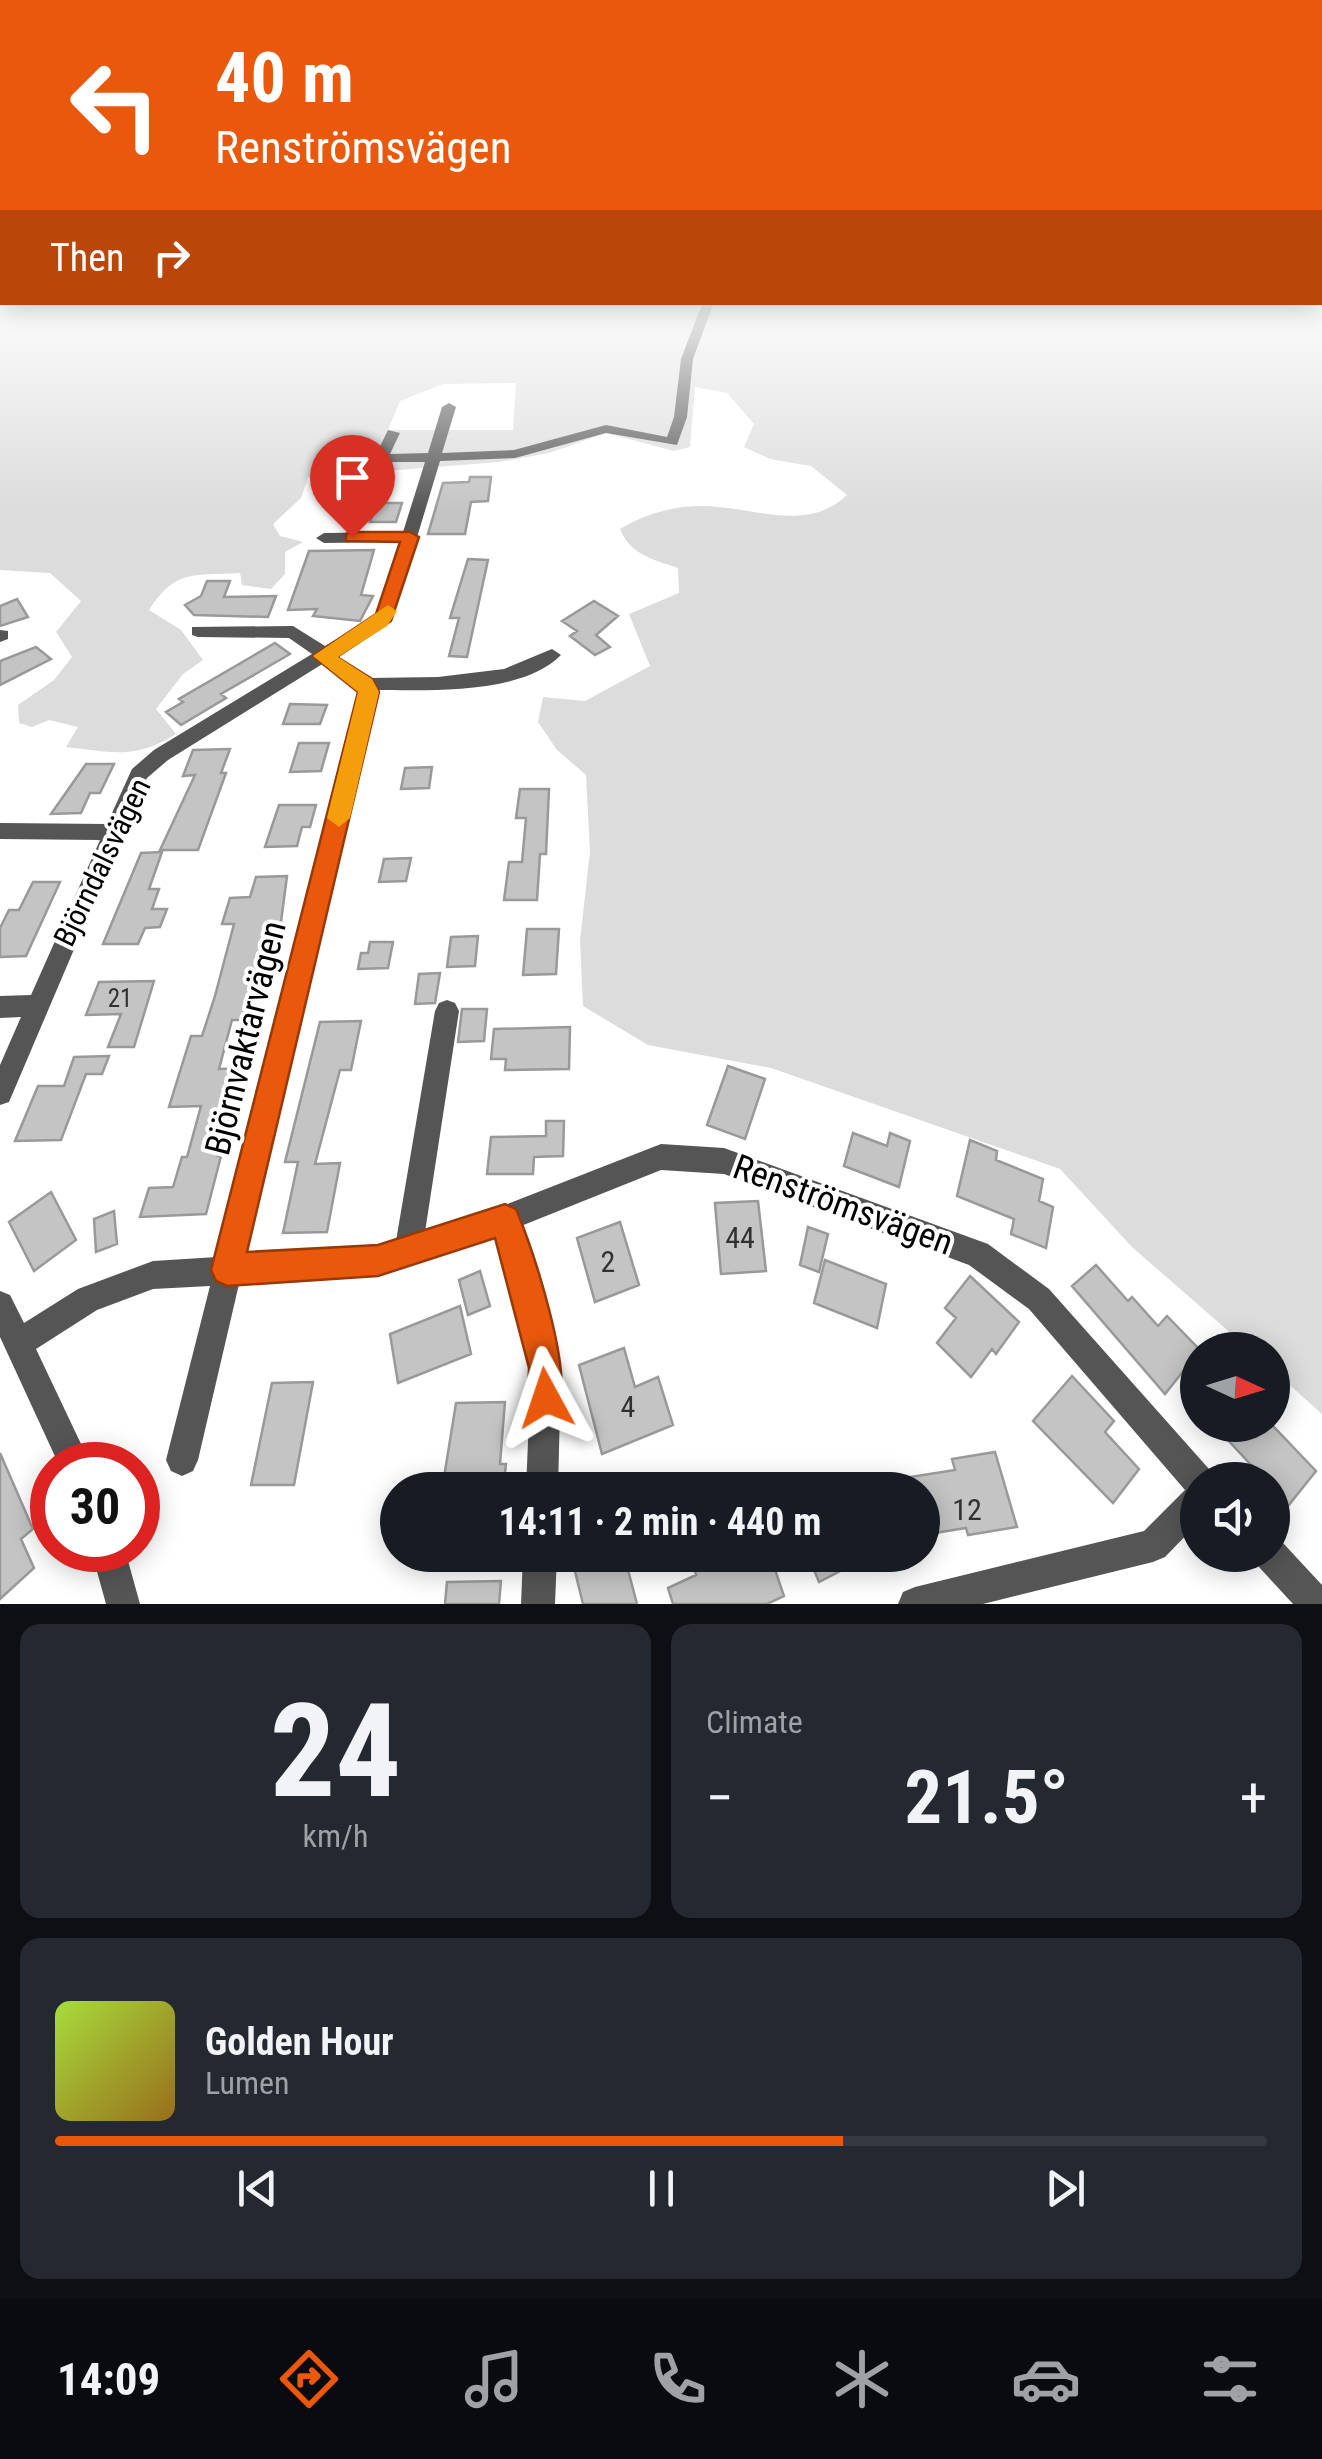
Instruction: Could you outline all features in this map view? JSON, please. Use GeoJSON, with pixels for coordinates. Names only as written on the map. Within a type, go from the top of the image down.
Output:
{"type":"FeatureCollection","features":[{"type":"Feature","properties":{"kind":"street"},"geometry":{"type":"LineString","coordinates":[[393,433],[381,459],[430,460],[532,452],[606,429],[672,442],[685,414],[682,382],[686,364]]}},
{"type":"Feature","properties":{"kind":"street","name":"Björndalsvägen"},"geometry":{"type":"LineString","coordinates":[[0,1092],[110,832],[139,774],[161,755],[385,617],[430,460],[450,408]]}},
{"type":"Feature","properties":{"kind":"street"},"geometry":{"type":"LineString","coordinates":[[324,538],[410,537]]}},
{"type":"Feature","properties":{"kind":"street"},"geometry":{"type":"LineString","coordinates":[[198,631],[293,632],[364,684],[479,683],[524,672],[552,655]]}},
{"type":"Feature","properties":{"kind":"street","name":"Björnvaktarvägen"},"geometry":{"type":"LineString","coordinates":[[182,1460],[369,692],[364,684]]}},
{"type":"Feature","properties":{"kind":"street"},"geometry":{"type":"LineString","coordinates":[[0,831],[110,832]]}},
{"type":"Feature","properties":{"kind":"street"},"geometry":{"type":"LineString","coordinates":[[0,1007],[36,1006]]}},
{"type":"Feature","properties":{"kind":"street"},"geometry":{"type":"LineString","coordinates":[[408,1251],[446,1011]]}},
{"type":"Feature","properties":{"kind":"street","name":"Renströmsvägen"},"geometry":{"type":"LineString","coordinates":[[18,1343],[88,1299],[153,1275],[378,1260],[505,1220],[661,1157],[693,1156],[724,1161],[978,1254],[1039,1299],[1182,1462]]}},
{"type":"Feature","properties":{"kind":"street"},"geometry":{"type":"LineString","coordinates":[[505,1220],[546,1368],[543,1472]]}},
{"type":"Feature","properties":{"kind":"street"},"geometry":{"type":"LineString","coordinates":[[0,1305],[64,1442]]}},
{"type":"Feature","properties":{"kind":"street"},"geometry":{"type":"LineString","coordinates":[[916,1604],[1153,1545],[1180,1518]]}},
{"type":"Feature","properties":{"kind":"street"},"geometry":{"type":"LineString","coordinates":[[114,1572],[123,1604]]}},
{"type":"Feature","properties":{"kind":"street"},"geometry":{"type":"LineString","coordinates":[[538,1604],[539,1572]]}},
{"type":"Feature","properties":{"kind":"street"},"geometry":{"type":"LineString","coordinates":[[1287,1572],[1316,1604]]}},
{"type":"Feature","properties":{"kind":"shaded area"},"geometry":{"type":"Polygon","coordinates":[[[0,364],[1322,364],[1322,1414],[1290,1385],[1290,1332],[1229,1332],[1132,1247],[1060,1169],[771,1068],[648,1045],[583,1006],[580,940],[590,852],[586,775],[557,750],[538,722],[543,697],[585,701],[650,666],[629,614],[679,593],[678,568],[637,551],[620,529],[655,513],[693,506],[802,515],[833,506],[847,495],[811,466],[770,459],[744,447],[754,424],[727,393],[695,387],[690,447],[674,451],[606,433],[549,453],[499,462],[308,477],[301,498],[273,524],[280,536],[303,542],[285,552],[285,574],[271,589],[242,585],[240,573],[199,575],[168,587],[149,610],[181,630],[203,660],[183,674],[156,709],[176,734],[148,748],[110,752],[66,747],[78,727],[49,720],[32,727],[19,723],[18,705],[54,680],[72,657],[56,632],[81,601],[50,573],[0,570],[0,364]],[[516,383],[443,384],[400,401],[388,430],[513,430],[516,383]]]}},
{"type":"Feature","properties":{"kind":"building"},"geometry":{"type":"Polygon","coordinates":[[[470,477],[491,477],[488,501],[471,502],[465,534],[428,534],[443,483],[469,482],[470,477]]]}},
{"type":"Feature","properties":{"kind":"building"},"geometry":{"type":"Polygon","coordinates":[[[377,503],[402,503],[396,522],[370,522],[377,503]]]}},
{"type":"Feature","properties":{"kind":"building"},"geometry":{"type":"Polygon","coordinates":[[[374,550],[361,595],[373,596],[360,621],[313,616],[317,609],[288,610],[309,551],[374,550]]]}},
{"type":"Feature","properties":{"kind":"building"},"geometry":{"type":"Polygon","coordinates":[[[468,559],[488,560],[467,657],[449,656],[459,618],[450,618],[468,559]]]}},
{"type":"Feature","properties":{"kind":"building"},"geometry":{"type":"Polygon","coordinates":[[[207,581],[230,581],[224,597],[276,596],[268,617],[194,615],[185,605],[201,596],[207,581]]]}},
{"type":"Feature","properties":{"kind":"building"},"geometry":{"type":"Polygon","coordinates":[[[17,599],[28,617],[0,626],[0,606],[17,599]]]}},
{"type":"Feature","properties":{"kind":"building"},"geometry":{"type":"Polygon","coordinates":[[[594,601],[618,616],[596,635],[610,647],[595,655],[570,636],[577,631],[562,621],[594,601]]]}},
{"type":"Feature","properties":{"kind":"building"},"geometry":{"type":"Polygon","coordinates":[[[275,643],[290,654],[221,694],[226,698],[181,725],[166,712],[183,702],[179,699],[275,643]]]}},
{"type":"Feature","properties":{"kind":"building"},"geometry":{"type":"Polygon","coordinates":[[[36,647],[51,659],[0,685],[0,661],[36,647]]]}},
{"type":"Feature","properties":{"kind":"building"},"geometry":{"type":"Polygon","coordinates":[[[290,704],[327,705],[320,724],[283,724],[290,704]]]}},
{"type":"Feature","properties":{"kind":"building"},"geometry":{"type":"Polygon","coordinates":[[[299,743],[329,743],[321,771],[290,772],[299,743]]]}},
{"type":"Feature","properties":{"kind":"building"},"geometry":{"type":"Polygon","coordinates":[[[230,749],[221,773],[226,773],[198,850],[160,850],[195,775],[183,776],[193,750],[230,749]]]}},
{"type":"Feature","properties":{"kind":"building"},"geometry":{"type":"Polygon","coordinates":[[[86,764],[114,764],[100,793],[90,793],[81,813],[51,814],[86,764]]]}},
{"type":"Feature","properties":{"kind":"building"},"geometry":{"type":"Polygon","coordinates":[[[432,767],[429,788],[401,789],[405,768],[432,767]]]}},
{"type":"Feature","properties":{"kind":"building"},"geometry":{"type":"Polygon","coordinates":[[[520,789],[549,789],[546,854],[540,854],[537,900],[504,900],[509,862],[522,862],[526,818],[516,818],[520,789]]]}},
{"type":"Feature","properties":{"kind":"building"},"geometry":{"type":"Polygon","coordinates":[[[279,805],[316,805],[310,827],[302,827],[297,846],[265,847],[279,805]]]}},
{"type":"Feature","properties":{"kind":"building"},"geometry":{"type":"Polygon","coordinates":[[[162,852],[149,889],[159,889],[152,909],[167,909],[160,927],[145,928],[138,944],[103,944],[141,853],[162,852]]]}},
{"type":"Feature","properties":{"kind":"building"},"geometry":{"type":"Polygon","coordinates":[[[411,858],[406,881],[379,882],[384,859],[411,858]]]}},
{"type":"Feature","properties":{"kind":"building"},"geometry":{"type":"Polygon","coordinates":[[[287,876],[281,922],[268,923],[250,994],[241,1020],[232,1020],[219,1069],[245,1068],[218,1156],[206,1214],[140,1217],[149,1188],[173,1187],[182,1157],[187,1157],[201,1106],[169,1107],[191,1036],[202,1036],[215,996],[234,924],[222,924],[230,898],[250,897],[256,877],[287,876]]]}},
{"type":"Feature","properties":{"kind":"building"},"geometry":{"type":"Polygon","coordinates":[[[33,882],[60,882],[26,956],[0,957],[0,928],[9,910],[19,910],[33,882]]]}},
{"type":"Feature","properties":{"kind":"building"},"geometry":{"type":"Polygon","coordinates":[[[527,929],[559,929],[556,974],[523,975],[527,929]]]}},
{"type":"Feature","properties":{"kind":"building"},"geometry":{"type":"Polygon","coordinates":[[[478,936],[475,966],[447,967],[451,937],[478,936]]]}},
{"type":"Feature","properties":{"kind":"building"},"geometry":{"type":"Polygon","coordinates":[[[370,942],[393,942],[388,968],[358,969],[361,953],[368,953],[370,942]]]}},
{"type":"Feature","properties":{"kind":"building"},"geometry":{"type":"Polygon","coordinates":[[[440,973],[435,1003],[415,1004],[419,974],[440,973]]]}},
{"type":"Feature","properties":{"kind":"building"},"geometry":{"type":"Polygon","coordinates":[[[154,981],[134,1047],[108,1047],[121,1014],[86,1015],[99,982],[154,981]]]}},
{"type":"Feature","properties":{"kind":"building"},"geometry":{"type":"Polygon","coordinates":[[[462,1009],[487,1009],[484,1041],[458,1042],[462,1009]]]}},
{"type":"Feature","properties":{"kind":"building"},"geometry":{"type":"Polygon","coordinates":[[[361,1021],[351,1070],[340,1070],[315,1164],[340,1163],[327,1232],[283,1233],[298,1162],[285,1162],[320,1022],[361,1021]]]}},
{"type":"Feature","properties":{"kind":"building"},"geometry":{"type":"Polygon","coordinates":[[[570,1027],[569,1069],[505,1070],[506,1059],[491,1059],[494,1029],[570,1027]]]}},
{"type":"Feature","properties":{"kind":"building"},"geometry":{"type":"Polygon","coordinates":[[[109,1056],[102,1074],[86,1074],[61,1140],[15,1141],[38,1086],[64,1086],[74,1057],[109,1056]]]}},
{"type":"Feature","properties":{"kind":"building"},"geometry":{"type":"Polygon","coordinates":[[[728,1066],[765,1079],[745,1139],[707,1125],[728,1066]]]}},
{"type":"Feature","properties":{"kind":"building"},"geometry":{"type":"Polygon","coordinates":[[[546,1121],[564,1121],[563,1156],[534,1157],[533,1174],[487,1174],[491,1137],[546,1136],[546,1121]]]}},
{"type":"Feature","properties":{"kind":"building"},"geometry":{"type":"Polygon","coordinates":[[[853,1133],[887,1146],[890,1133],[910,1141],[899,1187],[844,1166],[853,1133]]]}},
{"type":"Feature","properties":{"kind":"building"},"geometry":{"type":"Polygon","coordinates":[[[970,1140],[997,1151],[996,1160],[1043,1179],[1039,1201],[1053,1207],[1046,1248],[1011,1234],[1014,1219],[957,1196],[970,1140]]]}},
{"type":"Feature","properties":{"kind":"building"},"geometry":{"type":"Polygon","coordinates":[[[51,1192],[76,1240],[34,1271],[9,1222],[51,1192]]]}},
{"type":"Feature","properties":{"kind":"building"},"geometry":{"type":"Polygon","coordinates":[[[758,1201],[766,1271],[721,1274],[715,1203],[758,1201]]]}},
{"type":"Feature","properties":{"kind":"building"},"geometry":{"type":"Polygon","coordinates":[[[114,1211],[117,1244],[96,1252],[94,1219],[114,1211]]]}},
{"type":"Feature","properties":{"kind":"building"},"geometry":{"type":"Polygon","coordinates":[[[620,1222],[639,1285],[595,1302],[577,1238],[620,1222]]]}},
{"type":"Feature","properties":{"kind":"building"},"geometry":{"type":"Polygon","coordinates":[[[808,1227],[828,1234],[819,1272],[800,1265],[808,1227]]]}},
{"type":"Feature","properties":{"kind":"building"},"geometry":{"type":"Polygon","coordinates":[[[825,1260],[886,1284],[877,1328],[814,1303],[825,1260]]]}},
{"type":"Feature","properties":{"kind":"building"},"geometry":{"type":"Polygon","coordinates":[[[1096,1265],[1128,1301],[1132,1297],[1158,1326],[1167,1316],[1183,1332],[1180,1375],[1165,1394],[1072,1286],[1096,1265]]]}},
{"type":"Feature","properties":{"kind":"building"},"geometry":{"type":"Polygon","coordinates":[[[480,1271],[490,1306],[468,1315],[459,1280],[480,1271]]]}},
{"type":"Feature","properties":{"kind":"building"},"geometry":{"type":"Polygon","coordinates":[[[970,1276],[1019,1322],[996,1354],[992,1349],[971,1377],[937,1343],[956,1318],[945,1308],[970,1276]]]}},
{"type":"Feature","properties":{"kind":"building"},"geometry":{"type":"Polygon","coordinates":[[[460,1306],[471,1354],[398,1383],[390,1334],[460,1306]]]}},
{"type":"Feature","properties":{"kind":"building"},"geometry":{"type":"Polygon","coordinates":[[[624,1348],[635,1387],[658,1377],[673,1425],[602,1454],[579,1365],[624,1348]]]}},
{"type":"Feature","properties":{"kind":"building"},"geometry":{"type":"Polygon","coordinates":[[[1072,1376],[1114,1421],[1105,1432],[1139,1469],[1113,1503],[1033,1421],[1072,1376]]]}},
{"type":"Feature","properties":{"kind":"building"},"geometry":{"type":"Polygon","coordinates":[[[313,1382],[294,1485],[251,1485],[272,1383],[313,1382]]]}},
{"type":"Feature","properties":{"kind":"building"},"geometry":{"type":"Polygon","coordinates":[[[505,1402],[500,1464],[506,1464],[505,1472],[445,1472],[456,1403],[505,1402]]]}},
{"type":"Feature","properties":{"kind":"building"},"geometry":{"type":"Polygon","coordinates":[[[1230,1442],[1288,1442],[1316,1471],[1290,1504],[1290,1462],[1248,1462],[1230,1442]]]}},
{"type":"Feature","properties":{"kind":"building"},"geometry":{"type":"Polygon","coordinates":[[[995,1452],[1017,1527],[968,1535],[966,1528],[940,1532],[940,1472],[955,1470],[952,1459],[995,1452]]]}},
{"type":"Feature","properties":{"kind":"building"},"geometry":{"type":"Polygon","coordinates":[[[0,1453],[30,1522],[30,1532],[21,1539],[30,1559],[30,1572],[0,1599],[0,1453]]]}},
{"type":"Feature","properties":{"kind":"building"},"geometry":{"type":"Polygon","coordinates":[[[575,1572],[629,1572],[637,1604],[583,1604],[575,1572]]]}},
{"type":"Feature","properties":{"kind":"building"},"geometry":{"type":"Polygon","coordinates":[[[695,1572],[776,1572],[784,1596],[767,1604],[673,1604],[668,1588],[696,1575],[695,1572]]]}},
{"type":"Feature","properties":{"kind":"building"},"geometry":{"type":"Polygon","coordinates":[[[815,1572],[838,1572],[819,1582],[815,1572]]]}},
{"type":"Feature","properties":{"kind":"building"},"geometry":{"type":"Polygon","coordinates":[[[501,1581],[499,1604],[445,1604],[447,1582],[501,1581]]]}},
{"type":"Feature","properties":{"kind":"slow traffic"},"geometry":{"type":"LineString","coordinates":[[339,818],[369,692],[364,684],[323,656],[380,621],[388,611]]}},
{"type":"Feature","properties":{"kind":"route"},"geometry":{"type":"LineString","coordinates":[[352,537],[410,537],[385,617],[323,656],[364,684],[369,692],[227,1270],[378,1260],[505,1220],[546,1368],[546,1398]]}}]}
